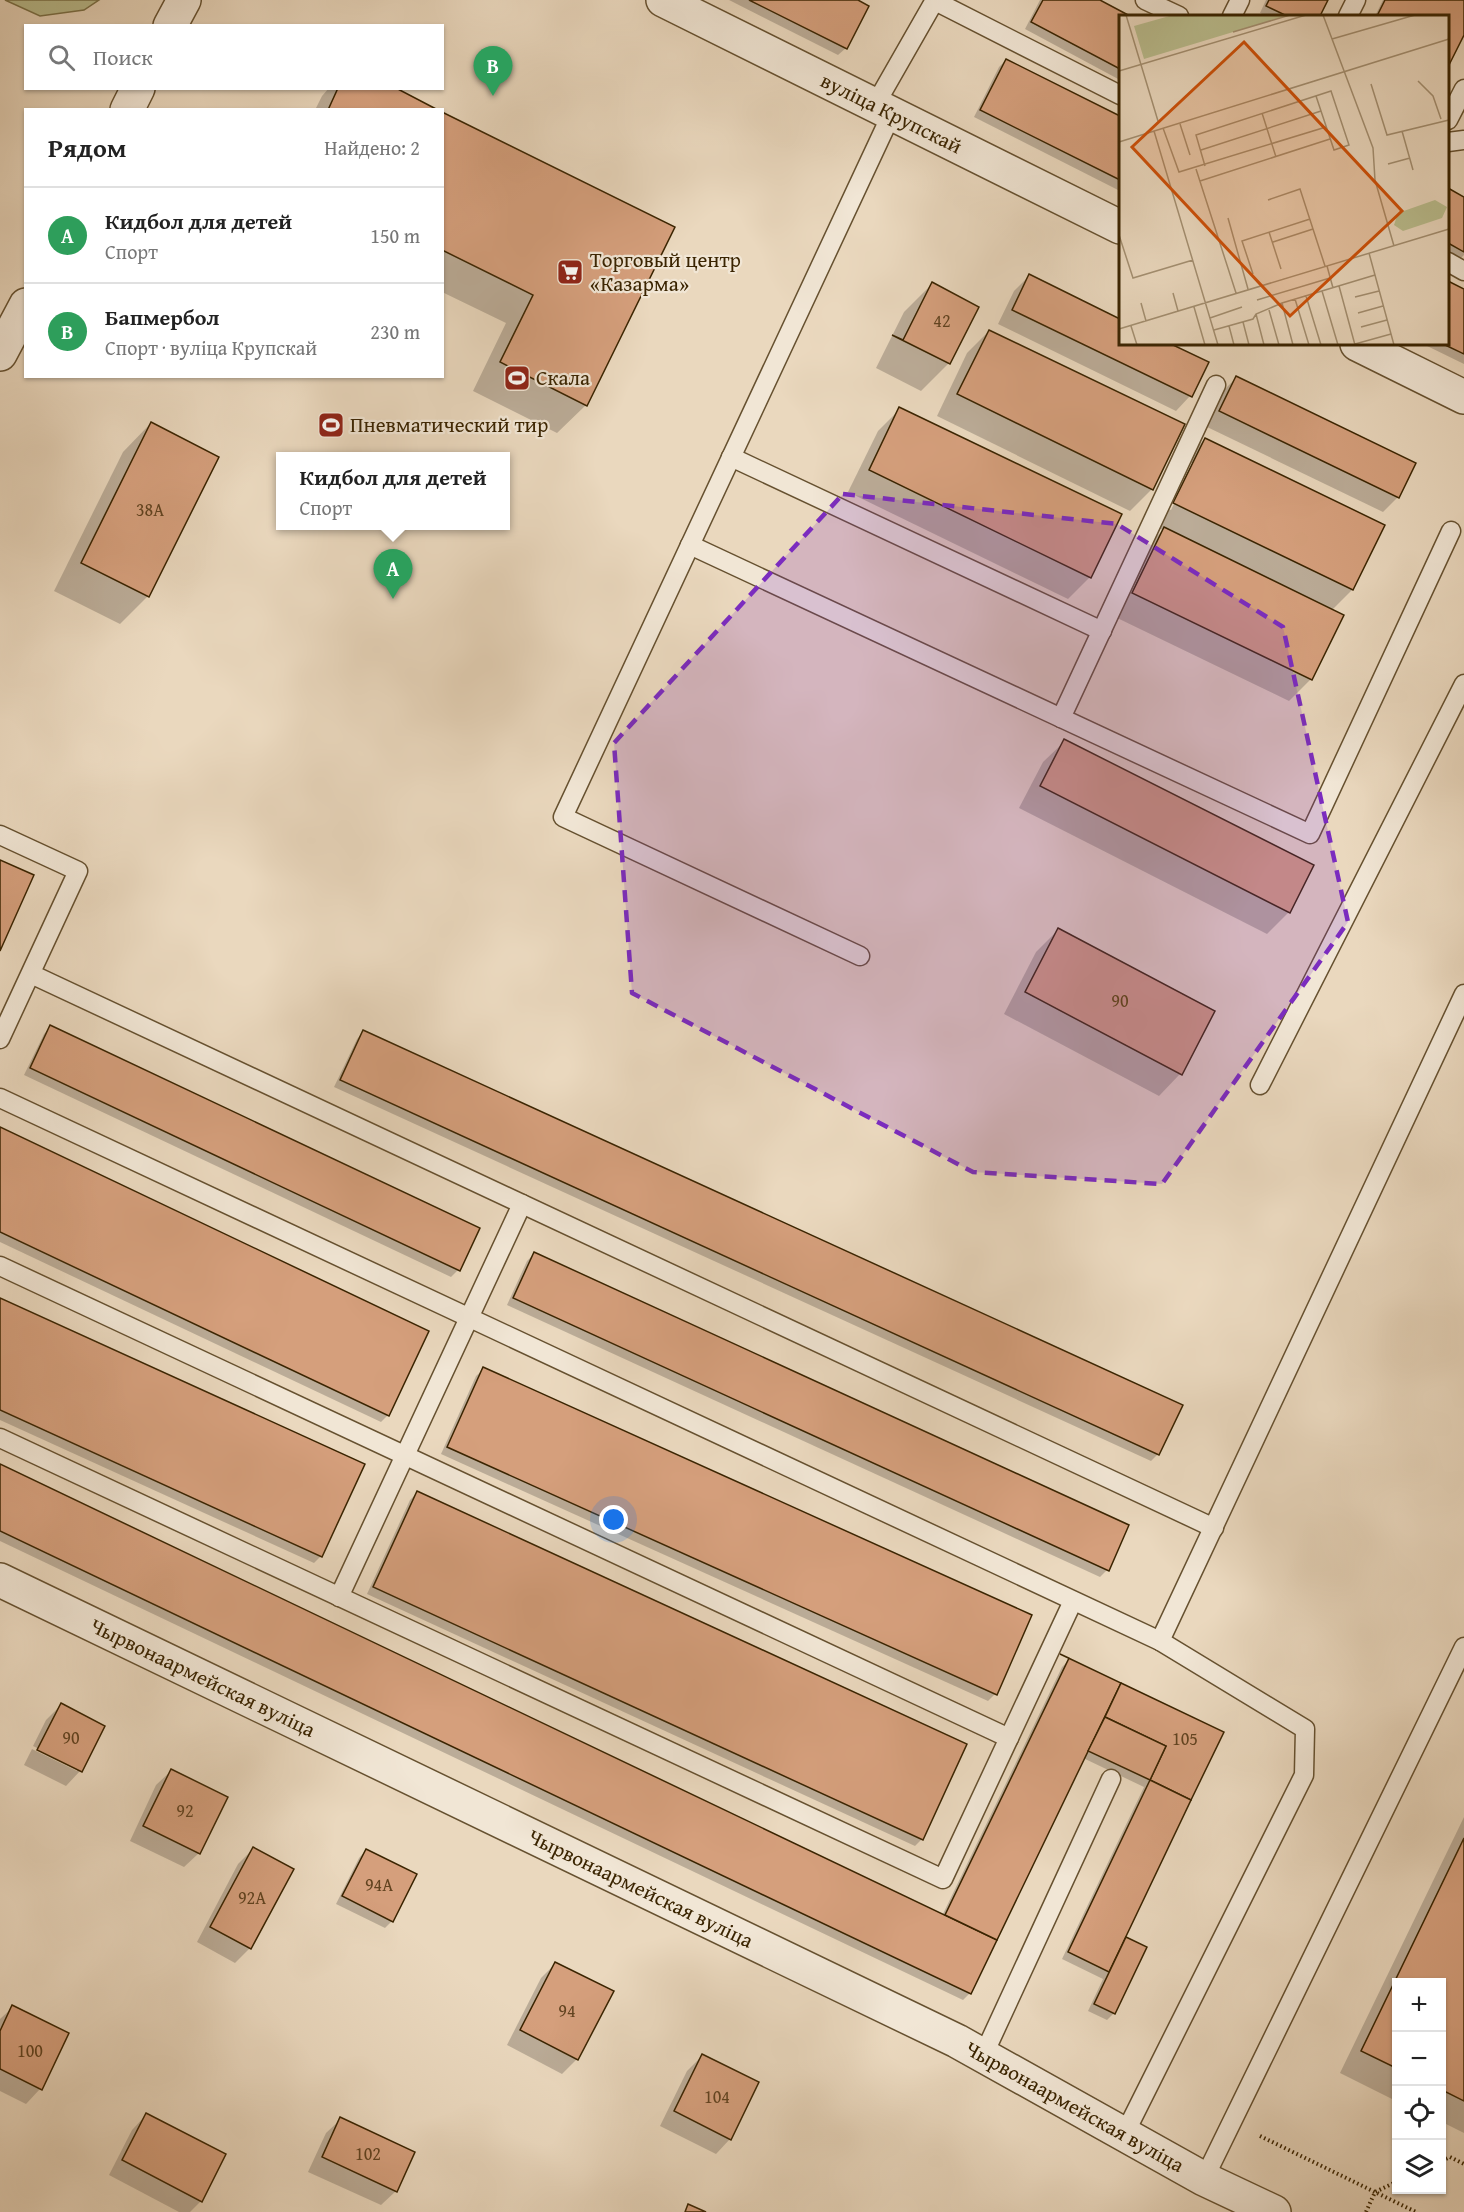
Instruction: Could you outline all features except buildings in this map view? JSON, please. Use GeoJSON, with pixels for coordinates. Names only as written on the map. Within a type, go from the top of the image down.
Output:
{"type":"FeatureCollection","features":[{"type":"Feature","properties":{"kind":"street"},"geometry":{"type":"LineString","coordinates":[[171,24],[183,0]]}},
{"type":"Feature","properties":{"kind":"street","name":"вуліца Крупскай"},"geometry":{"type":"LineString","coordinates":[[663,0],[1119,226]]}},
{"type":"Feature","properties":{"kind":"street"},"geometry":{"type":"LineString","coordinates":[[128,108],[137,90]]}},
{"type":"Feature","properties":{"kind":"street"},"geometry":{"type":"LineString","coordinates":[[0,354],[24,309]]}},
{"type":"Feature","properties":{"kind":"street"},"geometry":{"type":"LineString","coordinates":[[1359,345],[1464,397]]}},
{"type":"Feature","properties":{"kind":"street","name":"Чырвонаармейская вуліца"},"geometry":{"type":"LineString","coordinates":[[0,1580],[957,2041],[1204,2179],[1274,2212]]}},
{"type":"Feature","properties":{"kind":"lane"},"geometry":{"type":"LineString","coordinates":[[860,956],[563,818],[731,457],[884,109],[935,0],[1119,95]]}},
{"type":"Feature","properties":{"kind":"lane"},"geometry":{"type":"LineString","coordinates":[[1145,0],[1177,15]]}},
{"type":"Feature","properties":{"kind":"lane"},"geometry":{"type":"LineString","coordinates":[[1232,15],[1240,0]]}},
{"type":"Feature","properties":{"kind":"lane"},"geometry":{"type":"LineString","coordinates":[[1348,15],[1356,0]]}},
{"type":"Feature","properties":{"kind":"lane"},"geometry":{"type":"LineString","coordinates":[[1449,118],[1464,88]]}},
{"type":"Feature","properties":{"kind":"lane"},"geometry":{"type":"LineString","coordinates":[[1449,142],[1464,140]]}},
{"type":"Feature","properties":{"kind":"lane"},"geometry":{"type":"LineString","coordinates":[[1449,263],[1464,271]]}},
{"type":"Feature","properties":{"kind":"lane"},"geometry":{"type":"LineString","coordinates":[[1061,718],[1216,385]]}},
{"type":"Feature","properties":{"kind":"lane"},"geometry":{"type":"LineString","coordinates":[[731,457],[1102,631]]}},
{"type":"Feature","properties":{"kind":"lane"},"geometry":{"type":"LineString","coordinates":[[690,545],[1310,834],[1451,531]]}},
{"type":"Feature","properties":{"kind":"lane"},"geometry":{"type":"LineString","coordinates":[[1260,1085],[1464,684]]}},
{"type":"Feature","properties":{"kind":"lane"},"geometry":{"type":"LineString","coordinates":[[0,835],[78,871],[0,1039]]}},
{"type":"Feature","properties":{"kind":"lane"},"geometry":{"type":"LineString","coordinates":[[31,974],[1214,1528]]}},
{"type":"Feature","properties":{"kind":"lane"},"geometry":{"type":"LineString","coordinates":[[1160,1641],[1464,994]]}},
{"type":"Feature","properties":{"kind":"lane"},"geometry":{"type":"LineString","coordinates":[[0,1098],[1160,1641],[1305,1729],[1304,1775],[1124,2135]]}},
{"type":"Feature","properties":{"kind":"lane"},"geometry":{"type":"LineString","coordinates":[[339,1597],[522,1204]]}},
{"type":"Feature","properties":{"kind":"lane"},"geometry":{"type":"LineString","coordinates":[[0,1266],[1009,1738]]}},
{"type":"Feature","properties":{"kind":"lane"},"geometry":{"type":"LineString","coordinates":[[0,1438],[943,1879],[1073,1600]]}},
{"type":"Feature","properties":{"kind":"lane"},"geometry":{"type":"LineString","coordinates":[[1204,2179],[1464,1647]]}},
{"type":"Feature","properties":{"kind":"lane"},"geometry":{"type":"LineString","coordinates":[[984,2056],[1111,1779]]}},
{"type":"Feature","properties":{"kind":"path"},"geometry":{"type":"LineString","coordinates":[[1232,2123],[1416,2212]]}},
{"type":"Feature","properties":{"kind":"path"},"geometry":{"type":"LineString","coordinates":[[1446,2159],[1450,2157],[1464,2164]]}},
{"type":"Feature","properties":{"kind":"path"},"geometry":{"type":"LineString","coordinates":[[1366,2212],[1375,2192],[1392,2184]]}},
{"type":"Feature","properties":{"kind":"highlighted area"},"geometry":{"type":"Polygon","coordinates":[[[843,494],[1117,524],[1283,627],[1348,922],[1162,1184],[973,1172],[632,993],[614,743],[843,494]]]}},
{"type":"Feature","properties":{"kind":"green space"},"geometry":{"type":"Polygon","coordinates":[[[5,0],[99,0],[84,10],[40,16],[5,0]]]}},
{"type":"Feature","properties":{"kind":"place","name":"Бапмербол"},"geometry":{"type":"Point","coordinates":[493,96]}},
{"type":"Feature","properties":{"kind":"place","name":"Торговый центр «Казарма»"},"geometry":{"type":"Point","coordinates":[570,272]}},
{"type":"Feature","properties":{"kind":"place","name":"Скала"},"geometry":{"type":"Point","coordinates":[517,378]}},
{"type":"Feature","properties":{"kind":"place","name":"Пневматический тир"},"geometry":{"type":"Point","coordinates":[331,425]}},
{"type":"Feature","properties":{"kind":"place","name":"Кидбол для детей"},"geometry":{"type":"Point","coordinates":[393,599]}}]}
